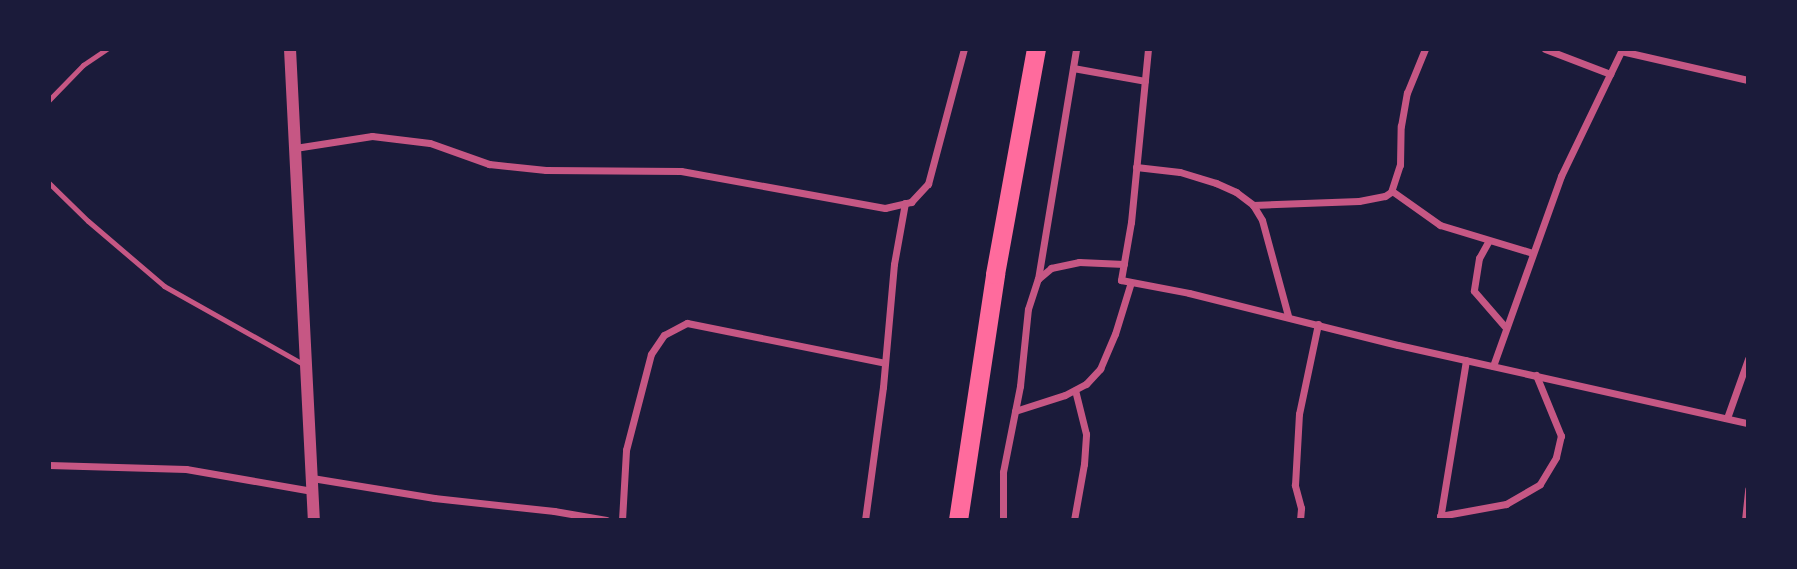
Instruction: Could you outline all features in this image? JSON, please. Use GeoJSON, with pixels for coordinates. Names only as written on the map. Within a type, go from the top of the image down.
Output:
{"type":"FeatureCollection","features":[{"type":"Feature","properties":{"kind":"highway"},"geometry":{"type":"LineString","coordinates":[[957,520],[995,274],[1036,49]]}},
{"type":"Feature","properties":{"kind":"street"},"geometry":{"type":"LineString","coordinates":[[290,49],[314,520]]}},
{"type":"Feature","properties":{"kind":"street"},"geometry":{"type":"LineString","coordinates":[[1003,520],[1003,472],[1015,411],[1028,309],[1038,279],[1076,49]]}},
{"type":"Feature","properties":{"kind":"street"},"geometry":{"type":"LineString","coordinates":[[1148,49],[1121,280],[1748,423]]}},
{"type":"Feature","properties":{"kind":"street"},"geometry":{"type":"LineString","coordinates":[[1253,205],[1359,201],[1385,196],[1391,191],[1400,165],[1401,125],[1407,93],[1425,49]]}},
{"type":"Feature","properties":{"kind":"street"},"geometry":{"type":"LineString","coordinates":[[1545,49],[1609,74]]}},
{"type":"Feature","properties":{"kind":"street"},"geometry":{"type":"LineString","coordinates":[[295,148],[372,136],[429,143],[489,164],[546,170],[681,171],[731,178],[856,205],[885,208],[911,202],[928,184],[963,50]]}},
{"type":"Feature","properties":{"kind":"street"},"geometry":{"type":"LineString","coordinates":[[1493,366],[1561,176],[1621,50],[1748,79]]}},
{"type":"Feature","properties":{"kind":"street"},"geometry":{"type":"LineString","coordinates":[[1073,68],[1144,81]]}},
{"type":"Feature","properties":{"kind":"street"},"geometry":{"type":"LineString","coordinates":[[1136,167],[1180,172],[1216,183],[1236,192],[1253,205],[1262,220],[1288,316]]}},
{"type":"Feature","properties":{"kind":"street"},"geometry":{"type":"LineString","coordinates":[[1391,191],[1440,225],[1488,242],[1533,253]]}},
{"type":"Feature","properties":{"kind":"street"},"geometry":{"type":"LineString","coordinates":[[865,520],[886,363],[894,264],[905,203]]}},
{"type":"Feature","properties":{"kind":"street"},"geometry":{"type":"LineString","coordinates":[[1488,242],[1479,258],[1474,291],[1506,328]]}},
{"type":"Feature","properties":{"kind":"street"},"geometry":{"type":"LineString","coordinates":[[1038,279],[1051,268],[1079,262],[1124,264]]}},
{"type":"Feature","properties":{"kind":"street"},"geometry":{"type":"LineString","coordinates":[[1015,411],[1075,390],[1086,384],[1100,369],[1115,334],[1131,282]]}},
{"type":"Feature","properties":{"kind":"street"},"geometry":{"type":"LineString","coordinates":[[622,520],[626,450],[650,354],[664,335],[687,323],[886,363]]}},
{"type":"Feature","properties":{"kind":"street"},"geometry":{"type":"LineString","coordinates":[[1300,520],[1301,508],[1295,485],[1299,414],[1318,324]]}},
{"type":"Feature","properties":{"kind":"street"},"geometry":{"type":"LineString","coordinates":[[1727,418],[1748,359]]}},
{"type":"Feature","properties":{"kind":"street"},"geometry":{"type":"LineString","coordinates":[[1466,360],[1440,518],[1506,504],[1540,484],[1556,457],[1561,436],[1536,375]]}},
{"type":"Feature","properties":{"kind":"street"},"geometry":{"type":"LineString","coordinates":[[1074,520],[1084,464],[1086,434],[1075,390]]}},
{"type":"Feature","properties":{"kind":"street"},"geometry":{"type":"LineString","coordinates":[[49,465],[186,469],[554,511],[606,520]]}},
{"type":"Feature","properties":{"kind":"street"},"geometry":{"type":"LineString","coordinates":[[1745,520],[1748,489]]}},
{"type":"Feature","properties":{"kind":"lane"},"geometry":{"type":"LineString","coordinates":[[49,100],[83,65],[107,49]]}},
{"type":"Feature","properties":{"kind":"lane"},"geometry":{"type":"LineString","coordinates":[[49,183],[88,221],[164,286],[306,366]]}}]}
